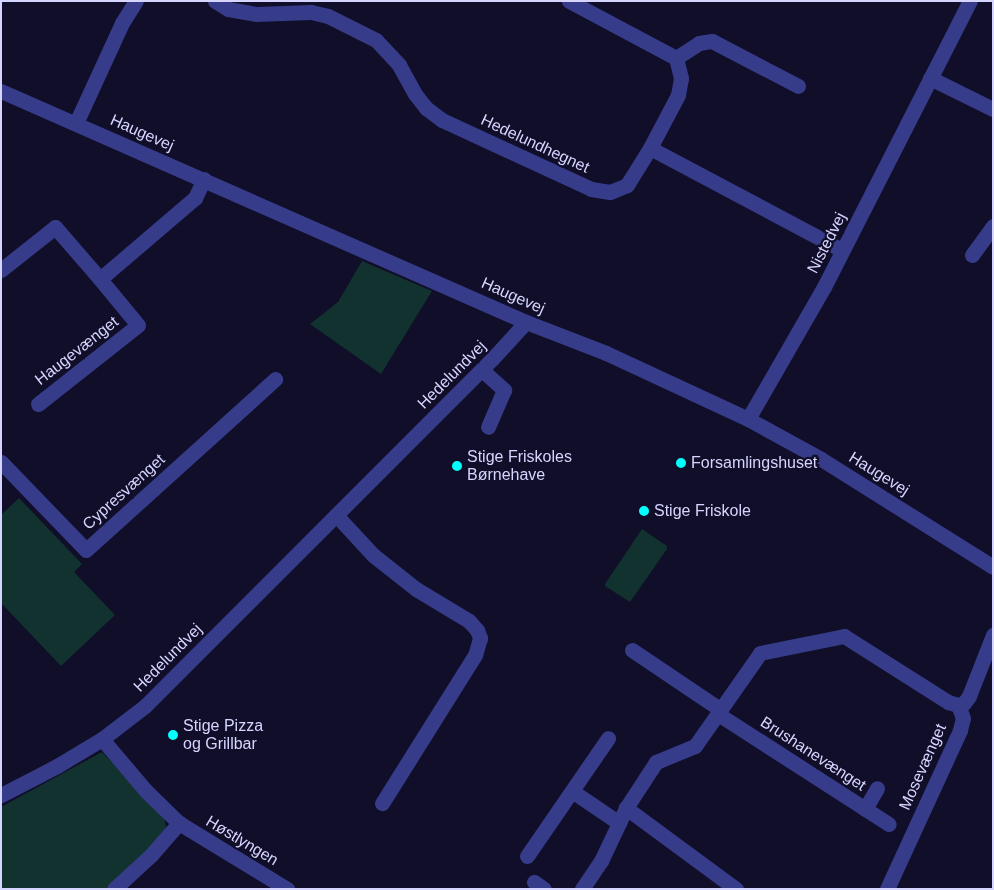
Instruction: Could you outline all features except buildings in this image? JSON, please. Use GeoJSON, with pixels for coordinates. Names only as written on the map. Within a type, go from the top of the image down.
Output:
{"type":"FeatureCollection","features":[{"type":"Feature","properties":{"kind":"street"},"geometry":{"type":"LineString","coordinates":[[76,123],[122,23],[136,1]]}},
{"type":"Feature","properties":{"kind":"street","name":"Hedelundhegnet"},"geometry":{"type":"LineString","coordinates":[[214,1],[228,8],[256,14],[311,12],[328,16],[368,36],[389,52],[426,108],[442,120],[591,189],[610,192],[627,185],[650,148],[678,95],[681,78],[676,58]]}},
{"type":"Feature","properties":{"kind":"street"},"geometry":{"type":"LineString","coordinates":[[569,1],[676,58],[699,43],[712,42],[798,86]]}},
{"type":"Feature","properties":{"kind":"street","name":"Nistedvej"},"geometry":{"type":"LineString","coordinates":[[748,419],[824,287],[970,1]]}},
{"type":"Feature","properties":{"kind":"street"},"geometry":{"type":"LineString","coordinates":[[930,78],[993,109]]}},
{"type":"Feature","properties":{"kind":"street","name":"Haugevej"},"geometry":{"type":"LineString","coordinates":[[1,91],[526,322],[606,353],[748,419],[821,459],[993,567]]}},
{"type":"Feature","properties":{"kind":"street"},"geometry":{"type":"LineString","coordinates":[[650,148],[842,250]]}},
{"type":"Feature","properties":{"kind":"street"},"geometry":{"type":"LineString","coordinates":[[100,278],[195,198],[204,179]]}},
{"type":"Feature","properties":{"kind":"street"},"geometry":{"type":"LineString","coordinates":[[972,255],[993,226]]}},
{"type":"Feature","properties":{"kind":"street","name":"Haugevænget"},"geometry":{"type":"LineString","coordinates":[[1,270],[55,227],[138,325],[38,404]]}},
{"type":"Feature","properties":{"kind":"street","name":"Hedelundvej"},"geometry":{"type":"LineString","coordinates":[[1,796],[102,739],[145,706],[482,370],[526,322]]}},
{"type":"Feature","properties":{"kind":"street"},"geometry":{"type":"LineString","coordinates":[[482,370],[504,390],[488,427]]}},
{"type":"Feature","properties":{"kind":"street","name":"Cypresvænget"},"geometry":{"type":"LineString","coordinates":[[1,462],[86,550],[275,379]]}},
{"type":"Feature","properties":{"kind":"street"},"geometry":{"type":"LineString","coordinates":[[336,515],[373,555],[416,589],[470,622],[477,630],[480,638],[475,655],[382,803]]}},
{"type":"Feature","properties":{"kind":"street","name":"Mosevænget"},"geometry":{"type":"LineString","coordinates":[[887,889],[960,730],[963,718],[958,705],[964,703],[969,696],[993,635]]}},
{"type":"Feature","properties":{"kind":"street"},"geometry":{"type":"LineString","coordinates":[[582,889],[602,861],[626,808],[656,762],[695,746],[760,653],[844,636],[948,702],[958,705]]}},
{"type":"Feature","properties":{"kind":"street","name":"Brushanevænget"},"geometry":{"type":"LineString","coordinates":[[632,650],[719,712],[889,824]]}},
{"type":"Feature","properties":{"kind":"street"},"geometry":{"type":"LineString","coordinates":[[527,856],[608,738]]}},
{"type":"Feature","properties":{"kind":"street","name":"Høstlyngen"},"geometry":{"type":"LineString","coordinates":[[102,739],[146,791],[179,823],[287,889]]}},
{"type":"Feature","properties":{"kind":"street"},"geometry":{"type":"LineString","coordinates":[[866,809],[877,788]]}},
{"type":"Feature","properties":{"kind":"street"},"geometry":{"type":"LineString","coordinates":[[572,791],[619,823]]}},
{"type":"Feature","properties":{"kind":"street"},"geometry":{"type":"LineString","coordinates":[[626,808],[736,889]]}},
{"type":"Feature","properties":{"kind":"street"},"geometry":{"type":"LineString","coordinates":[[114,889],[151,855],[179,823]]}},
{"type":"Feature","properties":{"kind":"green space"},"geometry":{"type":"Polygon","coordinates":[[[362,261],[432,291],[381,374],[310,324],[338,302],[362,261]]]}},
{"type":"Feature","properties":{"kind":"green space"},"geometry":{"type":"Polygon","coordinates":[[[19,498],[82,564],[74,572],[115,615],[61,666],[1,603],[1,515],[19,498]]]}},
{"type":"Feature","properties":{"kind":"green space"},"geometry":{"type":"Polygon","coordinates":[[[642,529],[667,546],[667,549],[630,602],[605,586],[605,584],[642,529]]]}},
{"type":"Feature","properties":{"kind":"green space"},"geometry":{"type":"Polygon","coordinates":[[[102,752],[164,816],[166,828],[147,851],[106,889],[1,889],[1,807],[102,752]]]}},
{"type":"Feature","properties":{"kind":"place","name":"Forsamlingshuset"},"geometry":{"type":"Point","coordinates":[681,463]}},
{"type":"Feature","properties":{"kind":"place","name":"Stige Friskoles Børnehave"},"geometry":{"type":"Point","coordinates":[457,466]}},
{"type":"Feature","properties":{"kind":"place","name":"Stige Friskole"},"geometry":{"type":"Point","coordinates":[644,511]}},
{"type":"Feature","properties":{"kind":"place","name":"Stige Pizza og Grillbar"},"geometry":{"type":"Point","coordinates":[173,735]}}]}
